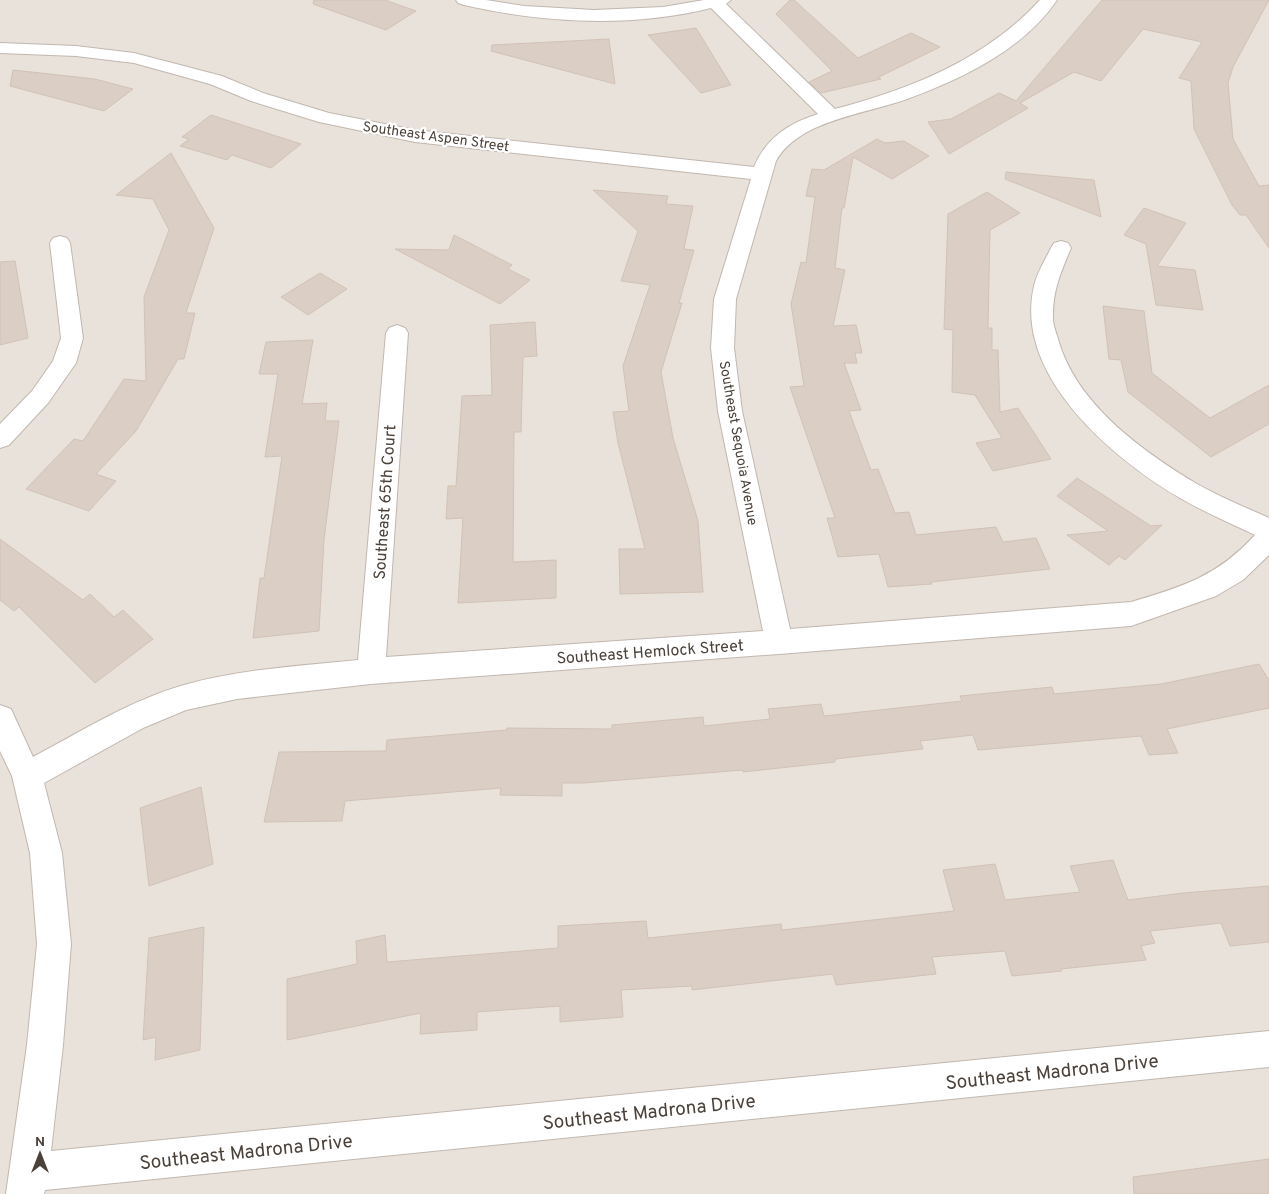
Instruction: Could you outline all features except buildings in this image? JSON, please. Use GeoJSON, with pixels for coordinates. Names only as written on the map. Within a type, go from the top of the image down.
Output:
{"type":"FeatureCollection","features":[{"type":"Feature","properties":{"kind":"street"},"geometry":{"type":"LineString","coordinates":[[464,0],[538,12],[605,15],[651,12],[719,1],[831,116]]}},
{"type":"Feature","properties":{"kind":"street","name":"Southeast Sequoia Avenue"},"geometry":{"type":"LineString","coordinates":[[779,642],[734,431],[722,345],[724,306],[768,155],[784,138],[805,125],[876,104],[952,73],[990,52],[1020,30],[1049,0]]}},
{"type":"Feature","properties":{"kind":"street","name":"Southeast Aspen Street"},"geometry":{"type":"LineString","coordinates":[[0,48],[76,51],[134,58],[216,80],[257,97],[326,118],[414,136],[761,174]]}},
{"type":"Feature","properties":{"kind":"street"},"geometry":{"type":"LineString","coordinates":[[0,439],[40,397],[64,363],[72,338],[60,243]]}},
{"type":"Feature","properties":{"kind":"street"},"geometry":{"type":"LineString","coordinates":[[1061,248],[1051,264],[1044,281],[1041,317],[1051,354],[1075,396],[1114,438],[1140,459],[1189,491],[1269,530]]}},
{"type":"Feature","properties":{"kind":"street","name":"Southeast 65th Court"},"geometry":{"type":"LineString","coordinates":[[371,671],[397,333]]}},
{"type":"Feature","properties":{"kind":"street","name":"Southeast Hemlock Street"},"geometry":{"type":"LineString","coordinates":[[28,776],[132,719],[184,698],[237,686],[371,671],[779,642],[1131,614],[1178,600],[1213,584],[1244,564],[1269,537]]}},
{"type":"Feature","properties":{"kind":"street"},"geometry":{"type":"LineString","coordinates":[[0,718],[28,776],[46,853],[54,944],[45,1045],[27,1183]]}},
{"type":"Feature","properties":{"kind":"street","name":"Southeast Madrona Drive"},"geometry":{"type":"LineString","coordinates":[[27,1183],[1269,1049]]}},
{"type":"Feature","properties":{"kind":"shaded area"},"geometry":{"type":"Polygon","coordinates":[[[0,0],[1269,0],[1269,1194],[0,1194],[0,0]]]}}]}
